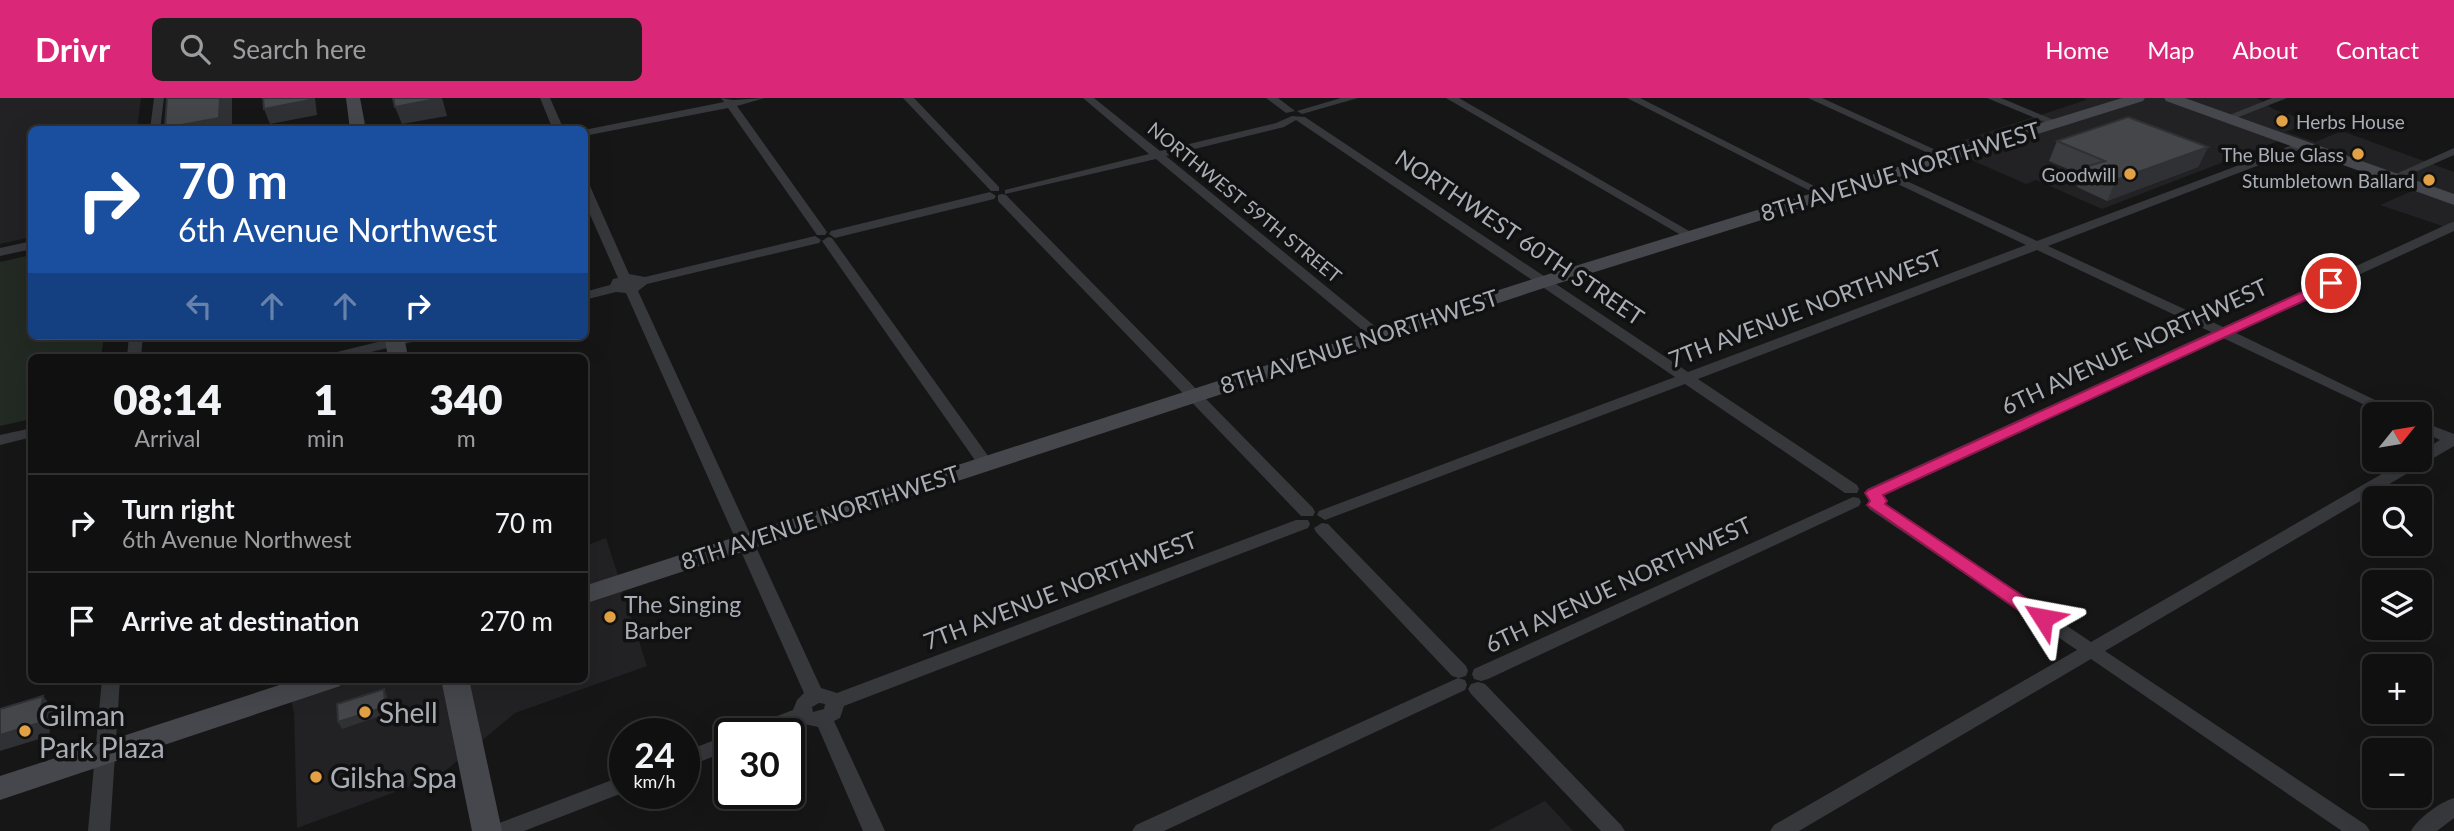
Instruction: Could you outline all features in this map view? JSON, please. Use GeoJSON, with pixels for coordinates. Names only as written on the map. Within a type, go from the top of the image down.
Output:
{"type":"FeatureCollection","features":[{"type":"Feature","properties":{"kind":"main road"},"geometry":{"type":"LineString","coordinates":[[353,98],[357,126]]}},
{"type":"Feature","properties":{"kind":"main road","name":"8TH AVENUE NORTHWEST"},"geometry":{"type":"LineString","coordinates":[[588,593],[1542,282],[2137,98]]}},
{"type":"Feature","properties":{"kind":"main road"},"geometry":{"type":"LineString","coordinates":[[2171,98],[2454,200]]}},
{"type":"Feature","properties":{"kind":"main road"},"geometry":{"type":"LineString","coordinates":[[0,788],[318,683]]}},
{"type":"Feature","properties":{"kind":"main road"},"geometry":{"type":"LineString","coordinates":[[456,683],[486,831]]}},
{"type":"Feature","properties":{"kind":"street"},"geometry":{"type":"LineString","coordinates":[[156,126],[159,98]]}},
{"type":"Feature","properties":{"kind":"street"},"geometry":{"type":"LineString","coordinates":[[545,98],[557,126]]}},
{"type":"Feature","properties":{"kind":"street"},"geometry":{"type":"LineString","coordinates":[[588,132],[728,101],[760,98]]}},
{"type":"Feature","properties":{"kind":"street"},"geometry":{"type":"LineString","coordinates":[[908,98],[1194,395],[1312,529],[1323,521],[1458,678]]}},
{"type":"Feature","properties":{"kind":"street","name":"NORTHWEST 59TH STREET"},"geometry":{"type":"LineString","coordinates":[[1088,98],[1377,335]]}},
{"type":"Feature","properties":{"kind":"street","name":"NORTHWEST 60TH STREET"},"geometry":{"type":"LineString","coordinates":[[1271,98],[1687,380],[1852,496]]}},
{"type":"Feature","properties":{"kind":"street"},"geometry":{"type":"LineString","coordinates":[[588,295],[1280,125],[1296,115],[1353,98]]}},
{"type":"Feature","properties":{"kind":"street"},"geometry":{"type":"LineString","coordinates":[[1451,98],[1690,235]]}},
{"type":"Feature","properties":{"kind":"street"},"geometry":{"type":"LineString","coordinates":[[1632,98],[1824,194]]}},
{"type":"Feature","properties":{"kind":"street"},"geometry":{"type":"LineString","coordinates":[[1813,98],[1945,157]]}},
{"type":"Feature","properties":{"kind":"street"},"geometry":{"type":"LineString","coordinates":[[1992,98],[2056,124]]}},
{"type":"Feature","properties":{"kind":"street"},"geometry":{"type":"LineString","coordinates":[[2227,118],[2282,98]]}},
{"type":"Feature","properties":{"kind":"street"},"geometry":{"type":"LineString","coordinates":[[728,101],[985,463]]}},
{"type":"Feature","properties":{"kind":"street","name":"7TH AVENUE NORTHWEST"},"geometry":{"type":"LineString","coordinates":[[1323,521],[2302,145]]}},
{"type":"Feature","properties":{"kind":"street"},"geometry":{"type":"LineString","coordinates":[[2393,178],[2454,151]]}},
{"type":"Feature","properties":{"kind":"street"},"geometry":{"type":"LineString","coordinates":[[1887,175],[2371,402]]}},
{"type":"Feature","properties":{"kind":"street"},"geometry":{"type":"LineString","coordinates":[[588,195],[815,696]]}},
{"type":"Feature","properties":{"kind":"street","name":"6TH AVENUE NORTHWEST"},"geometry":{"type":"LineString","coordinates":[[1874,499],[2223,332],[2454,226]]}},
{"type":"Feature","properties":{"kind":"street"},"geometry":{"type":"LineString","coordinates":[[0,252],[28,247]]}},
{"type":"Feature","properties":{"kind":"street"},"geometry":{"type":"LineString","coordinates":[[350,354],[396,345]]}},
{"type":"Feature","properties":{"kind":"street"},"geometry":{"type":"LineString","coordinates":[[2432,430],[2453,440]]}},
{"type":"Feature","properties":{"kind":"street"},"geometry":{"type":"LineString","coordinates":[[0,440],[28,433]]}},
{"type":"Feature","properties":{"kind":"street"},"geometry":{"type":"LineString","coordinates":[[2432,452],[2453,440]]}},
{"type":"Feature","properties":{"kind":"street"},"geometry":{"type":"LineString","coordinates":[[1781,831],[2398,472]]}},
{"type":"Feature","properties":{"kind":"street"},"geometry":{"type":"LineString","coordinates":[[1852,496],[1861,488],[2091,651],[2359,831]]}},
{"type":"Feature","properties":{"kind":"street","name":"6TH AVENUE NORTHWEST"},"geometry":{"type":"LineString","coordinates":[[1479,682],[1852,496]]}},
{"type":"Feature","properties":{"kind":"street","name":"7TH AVENUE NORTHWEST"},"geometry":{"type":"LineString","coordinates":[[830,710],[1305,518]]}},
{"type":"Feature","properties":{"kind":"street"},"geometry":{"type":"LineString","coordinates":[[1143,831],[1470,670],[1614,831]]}},
{"type":"Feature","properties":{"kind":"street"},"geometry":{"type":"LineString","coordinates":[[99,831],[111,683]]}},
{"type":"Feature","properties":{"kind":"street"},"geometry":{"type":"LineString","coordinates":[[802,714],[804,704],[815,696],[827,695],[874,831]]}},
{"type":"Feature","properties":{"kind":"street"},"geometry":{"type":"LineString","coordinates":[[802,714],[811,720],[830,710]]}},
{"type":"Feature","properties":{"kind":"street"},"geometry":{"type":"LineString","coordinates":[[792,718],[802,714]]}},
{"type":"Feature","properties":{"kind":"street"},"geometry":{"type":"LineString","coordinates":[[501,831],[609,789]]}},
{"type":"Feature","properties":{"kind":"street"},"geometry":{"type":"LineString","coordinates":[[2422,831],[2454,806]]}},
{"type":"Feature","properties":{"kind":"shaded area"},"geometry":{"type":"Polygon","coordinates":[[[0,98],[141,98],[137,126],[28,126],[28,238],[0,244],[0,98]]]}},
{"type":"Feature","properties":{"kind":"shaded area"},"geometry":{"type":"Polygon","coordinates":[[[2083,98],[2257,98],[2273,109],[2310,122],[2286,132],[2315,142],[2342,131],[2454,172],[2454,230],[2380,205],[2412,191],[2278,141],[2102,209],[2036,180],[2026,184],[1942,147],[2086,100],[2083,98]]]}},
{"type":"Feature","properties":{"kind":"shaded area"},"geometry":{"type":"Polygon","coordinates":[[[28,256],[28,340],[103,340],[101,354],[28,354],[28,420],[0,426],[0,262],[28,256]]]}},
{"type":"Feature","properties":{"kind":"shaded area"},"geometry":{"type":"Polygon","coordinates":[[[606,538],[647,666],[515,713],[439,776],[297,828],[294,714],[288,683],[588,683],[588,545],[606,538]]]}},
{"type":"Feature","properties":{"kind":"shaded area"},"geometry":{"type":"Polygon","coordinates":[[[1545,801],[1573,831],[1488,831],[1545,801]]]}},
{"type":"Feature","properties":{"kind":"building"},"geometry":{"type":"Polygon","coordinates":[[[167,98],[220,98],[219,118],[165,126],[167,98]]]}},
{"type":"Feature","properties":{"kind":"building"},"geometry":{"type":"Polygon","coordinates":[[[263,98],[310,98],[310,100],[264,109],[263,98]]]}},
{"type":"Feature","properties":{"kind":"building"},"geometry":{"type":"Polygon","coordinates":[[[393,98],[441,98],[395,107],[393,98]]]}},
{"type":"Feature","properties":{"kind":"building"},"geometry":{"type":"Polygon","coordinates":[[[2128,117],[2208,147],[2116,180],[2085,167],[2105,161],[2057,141],[2128,117]]]}},
{"type":"Feature","properties":{"kind":"building"},"geometry":{"type":"Polygon","coordinates":[[[384,689],[385,707],[338,722],[337,704],[384,689]]]}},
{"type":"Feature","properties":{"kind":"building"},"geometry":{"type":"Polygon","coordinates":[[[43,696],[39,723],[0,735],[0,709],[43,696]]]}},
{"type":"Feature","properties":{"kind":"place","name":"Herbs House"},"geometry":{"type":"Point","coordinates":[2282,121]}},
{"type":"Feature","properties":{"kind":"place","name":"The Blue Glass"},"geometry":{"type":"Point","coordinates":[2358,154]}},
{"type":"Feature","properties":{"kind":"place","name":"Goodwill"},"geometry":{"type":"Point","coordinates":[2130,174]}},
{"type":"Feature","properties":{"kind":"place","name":"Stumbletown Ballard"},"geometry":{"type":"Point","coordinates":[2429,180]}},
{"type":"Feature","properties":{"kind":"place","name":"The Singing Barber"},"geometry":{"type":"Point","coordinates":[610,617]}},
{"type":"Feature","properties":{"kind":"place","name":"Shell"},"geometry":{"type":"Point","coordinates":[365,712]}},
{"type":"Feature","properties":{"kind":"place","name":"Gilman Park Plaza"},"geometry":{"type":"Point","coordinates":[25,731]}},
{"type":"Feature","properties":{"kind":"place","name":"Gilsha Spa"},"geometry":{"type":"Point","coordinates":[316,777]}},
{"type":"Feature","properties":{"kind":"route"},"geometry":{"type":"LineString","coordinates":[[2043,618],[1875,505],[1878,498],[1874,493],[2331,283]]}}]}
